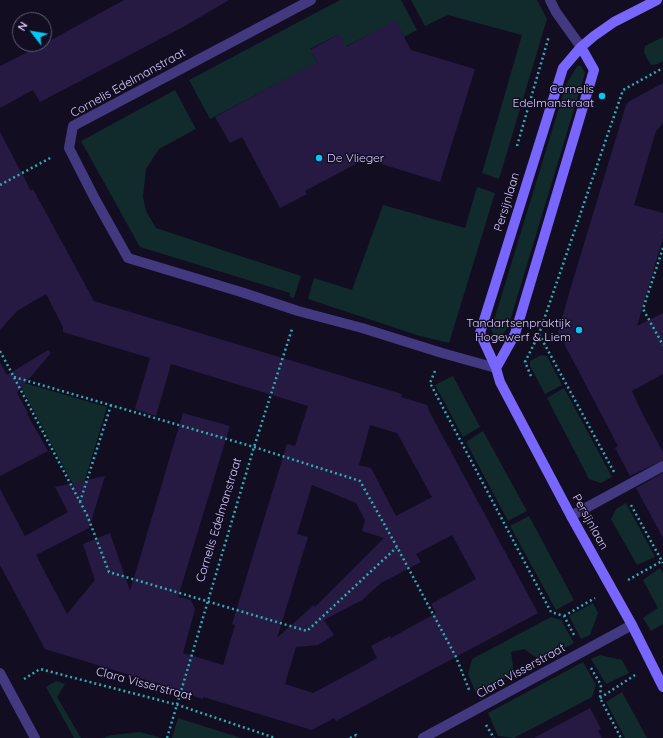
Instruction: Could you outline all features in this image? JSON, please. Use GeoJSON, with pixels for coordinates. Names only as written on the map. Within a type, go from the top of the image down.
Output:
{"type":"FeatureCollection","features":[{"type":"Feature","properties":{"kind":"street","name":"Cornelis Edelmanstraat"},"geometry":{"type":"LineString","coordinates":[[69,148],[73,126],[311,0]]}},
{"type":"Feature","properties":{"kind":"street"},"geometry":{"type":"LineString","coordinates":[[69,148],[128,258],[298,311],[362,328],[496,368],[515,334],[594,70],[581,47],[556,12],[550,0]]}},
{"type":"Feature","properties":{"kind":"street","name":"Persijnlaan"},"geometry":{"type":"LineString","coordinates":[[657,0],[614,22],[594,36],[581,47],[563,68],[480,333],[496,368],[500,382],[632,625],[663,687]]}},
{"type":"Feature","properties":{"kind":"street"},"geometry":{"type":"LineString","coordinates":[[572,516],[663,466]]}},
{"type":"Feature","properties":{"kind":"street","name":"Clara Visserstraat"},"geometry":{"type":"LineString","coordinates":[[423,738],[632,625]]}},
{"type":"Feature","properties":{"kind":"street"},"geometry":{"type":"LineString","coordinates":[[0,673],[35,738]]}},
{"type":"Feature","properties":{"kind":"path"},"geometry":{"type":"LineString","coordinates":[[531,376],[525,362],[539,334],[623,90],[663,68]]}},
{"type":"Feature","properties":{"kind":"path"},"geometry":{"type":"LineString","coordinates":[[0,185],[69,148]]}},
{"type":"Feature","properties":{"kind":"path"},"geometry":{"type":"LineString","coordinates":[[663,248],[643,309],[663,345]]}},
{"type":"Feature","properties":{"kind":"path","name":"Cornelis Edelmanstraat"},"geometry":{"type":"LineString","coordinates":[[167,738],[254,447],[298,311]]}},
{"type":"Feature","properties":{"kind":"path"},"geometry":{"type":"LineString","coordinates":[[539,334],[662,562],[622,583]]}},
{"type":"Feature","properties":{"kind":"path"},"geometry":{"type":"LineString","coordinates":[[0,351],[87,515],[109,572],[307,632],[397,548]]}},
{"type":"Feature","properties":{"kind":"path"},"geometry":{"type":"LineString","coordinates":[[442,353],[430,383],[551,612],[564,616],[600,685],[600,698],[621,738]]}},
{"type":"Feature","properties":{"kind":"path"},"geometry":{"type":"LineString","coordinates":[[14,377],[254,447],[360,481],[456,657],[478,709]]}},
{"type":"Feature","properties":{"kind":"path"},"geometry":{"type":"LineString","coordinates":[[80,503],[111,405]]}},
{"type":"Feature","properties":{"kind":"path"},"geometry":{"type":"LineString","coordinates":[[564,616],[598,596]]}},
{"type":"Feature","properties":{"kind":"path"},"geometry":{"type":"LineString","coordinates":[[600,698],[652,665]]}},
{"type":"Feature","properties":{"kind":"path","name":"Clara Visserstraat"},"geometry":{"type":"LineString","coordinates":[[8,689],[40,669],[178,705],[275,738]]}},
{"type":"Feature","properties":{"kind":"path"},"geometry":{"type":"LineString","coordinates":[[350,738],[356,736],[357,738]]}},
{"type":"Feature","properties":{"kind":"green space"},"geometry":{"type":"Polygon","coordinates":[[[340,0],[401,0],[417,30],[404,37],[395,21],[345,47],[337,35],[310,49],[317,63],[210,119],[189,80],[340,0]]]}},
{"type":"Feature","properties":{"kind":"green space"},"geometry":{"type":"Polygon","coordinates":[[[411,0],[537,0],[547,19],[499,179],[482,173],[522,35],[448,15],[425,26],[411,0]]]}},
{"type":"Feature","properties":{"kind":"green space"},"geometry":{"type":"Polygon","coordinates":[[[663,37],[663,61],[651,65],[644,53],[645,46],[663,37]]]}},
{"type":"Feature","properties":{"kind":"green space"},"geometry":{"type":"Polygon","coordinates":[[[577,66],[581,66],[585,73],[509,324],[504,333],[496,338],[491,330],[566,85],[577,66]]]}},
{"type":"Feature","properties":{"kind":"green space"},"geometry":{"type":"Polygon","coordinates":[[[175,90],[196,129],[159,149],[146,169],[143,197],[146,211],[156,228],[301,276],[294,298],[290,297],[290,293],[140,247],[81,141],[175,90]]]}},
{"type":"Feature","properties":{"kind":"green space"},"geometry":{"type":"Polygon","coordinates":[[[477,187],[495,193],[449,343],[420,336],[308,299],[314,278],[352,290],[383,205],[465,228],[477,187]]]}},
{"type":"Feature","properties":{"kind":"green space"},"geometry":{"type":"Polygon","coordinates":[[[541,355],[547,356],[562,385],[545,394],[530,366],[530,361],[541,355]]]}},
{"type":"Feature","properties":{"kind":"green space"},"geometry":{"type":"Polygon","coordinates":[[[453,376],[480,427],[463,437],[435,385],[453,376]]]}},
{"type":"Feature","properties":{"kind":"green space"},"geometry":{"type":"Polygon","coordinates":[[[21,382],[107,407],[83,486],[76,490],[20,385],[21,382]]]}},
{"type":"Feature","properties":{"kind":"green space"},"geometry":{"type":"Polygon","coordinates":[[[564,388],[612,477],[601,483],[589,479],[547,398],[564,388]]]}},
{"type":"Feature","properties":{"kind":"green space"},"geometry":{"type":"Polygon","coordinates":[[[483,431],[527,511],[508,521],[466,442],[483,431]]]}},
{"type":"Feature","properties":{"kind":"green space"},"geometry":{"type":"Polygon","coordinates":[[[626,503],[655,557],[637,565],[611,519],[616,509],[626,503]]]}},
{"type":"Feature","properties":{"kind":"green space"},"geometry":{"type":"Polygon","coordinates":[[[529,516],[574,600],[556,610],[510,526],[529,516]]]}},
{"type":"Feature","properties":{"kind":"green space"},"geometry":{"type":"Polygon","coordinates":[[[660,568],[663,573],[663,624],[651,631],[643,618],[658,608],[643,580],[660,568]]]}},
{"type":"Feature","properties":{"kind":"green space"},"geometry":{"type":"Polygon","coordinates":[[[593,603],[598,613],[590,635],[581,639],[569,616],[593,603]]]}},
{"type":"Feature","properties":{"kind":"green space"},"geometry":{"type":"Polygon","coordinates":[[[551,617],[561,620],[574,643],[541,661],[524,649],[511,652],[514,673],[476,693],[468,674],[472,659],[551,617]]]}},
{"type":"Feature","properties":{"kind":"green space"},"geometry":{"type":"Polygon","coordinates":[[[600,655],[622,660],[629,673],[606,684],[591,659],[600,655]]]}},
{"type":"Feature","properties":{"kind":"green space"},"geometry":{"type":"Polygon","coordinates":[[[583,662],[596,685],[592,697],[514,738],[498,736],[488,713],[583,662]]]}},
{"type":"Feature","properties":{"kind":"green space"},"geometry":{"type":"Polygon","coordinates":[[[56,681],[65,684],[57,697],[81,738],[74,738],[46,687],[56,681]]]}},
{"type":"Feature","properties":{"kind":"green space"},"geometry":{"type":"Polygon","coordinates":[[[622,692],[647,738],[625,738],[606,702],[622,692]]]}},
{"type":"Feature","properties":{"kind":"green space"},"geometry":{"type":"Polygon","coordinates":[[[178,718],[241,738],[172,738],[178,718]]]}},
{"type":"Feature","properties":{"kind":"green space"},"geometry":{"type":"Polygon","coordinates":[[[140,732],[162,738],[103,738],[112,735],[140,732]]]}},
{"type":"Feature","properties":{"kind":"building"},"geometry":{"type":"Polygon","coordinates":[[[124,0],[229,0],[183,27],[40,102],[33,90],[0,108],[0,66],[28,52],[52,52],[52,40],[124,0]]]}},
{"type":"Feature","properties":{"kind":"building"},"geometry":{"type":"Polygon","coordinates":[[[395,20],[411,50],[475,69],[440,182],[365,159],[305,191],[307,194],[280,208],[242,137],[230,143],[215,117],[317,62],[310,50],[339,34],[346,47],[395,20]]]}},
{"type":"Feature","properties":{"kind":"building"},"geometry":{"type":"Polygon","coordinates":[[[663,83],[663,123],[656,131],[634,205],[663,213],[663,238],[637,326],[663,313],[663,374],[632,391],[663,452],[663,460],[630,476],[615,448],[618,446],[558,332],[626,105],[628,102],[663,83]]]}},
{"type":"Feature","properties":{"kind":"building"},"geometry":{"type":"Polygon","coordinates":[[[0,132],[31,191],[33,189],[94,301],[402,394],[401,397],[427,405],[538,613],[336,721],[334,718],[312,730],[203,697],[203,699],[159,686],[159,684],[45,649],[0,565],[0,489],[25,536],[68,512],[55,487],[105,476],[89,528],[36,555],[67,614],[95,580],[83,544],[110,533],[130,591],[183,413],[230,426],[178,597],[191,600],[195,609],[183,653],[223,665],[235,625],[232,624],[287,444],[295,446],[308,406],[171,364],[156,416],[135,409],[150,358],[63,332],[63,327],[46,294],[17,311],[0,330],[0,132]],[[370,425],[359,465],[371,468],[396,516],[432,497],[397,433],[370,425]],[[312,485],[297,534],[308,537],[277,638],[314,605],[315,607],[384,538],[362,531],[365,520],[356,503],[312,485]],[[452,535],[416,554],[421,562],[381,583],[362,600],[324,620],[334,635],[318,645],[296,647],[285,684],[313,693],[358,669],[377,658],[371,646],[390,636],[391,638],[436,613],[431,604],[476,579],[452,535]]]}},
{"type":"Feature","properties":{"kind":"building"},"geometry":{"type":"Polygon","coordinates":[[[48,350],[51,353],[17,393],[48,451],[0,476],[0,362],[7,375],[48,350]]]}},
{"type":"Feature","properties":{"kind":"building"},"geometry":{"type":"Polygon","coordinates":[[[663,473],[663,538],[636,488],[663,473]]]}},
{"type":"Feature","properties":{"kind":"building"},"geometry":{"type":"Polygon","coordinates":[[[590,708],[601,729],[598,731],[602,738],[534,738],[590,708]]]}},
{"type":"Feature","properties":{"kind":"place","name":"Cornelis Edelmanstraat"},"geometry":{"type":"Point","coordinates":[602,96]}},
{"type":"Feature","properties":{"kind":"place","name":"De Vlieger"},"geometry":{"type":"Point","coordinates":[319,158]}},
{"type":"Feature","properties":{"kind":"place","name":"Tandartsenpraktijk Hogewerf & Liem"},"geometry":{"type":"Point","coordinates":[579,330]}}]}
